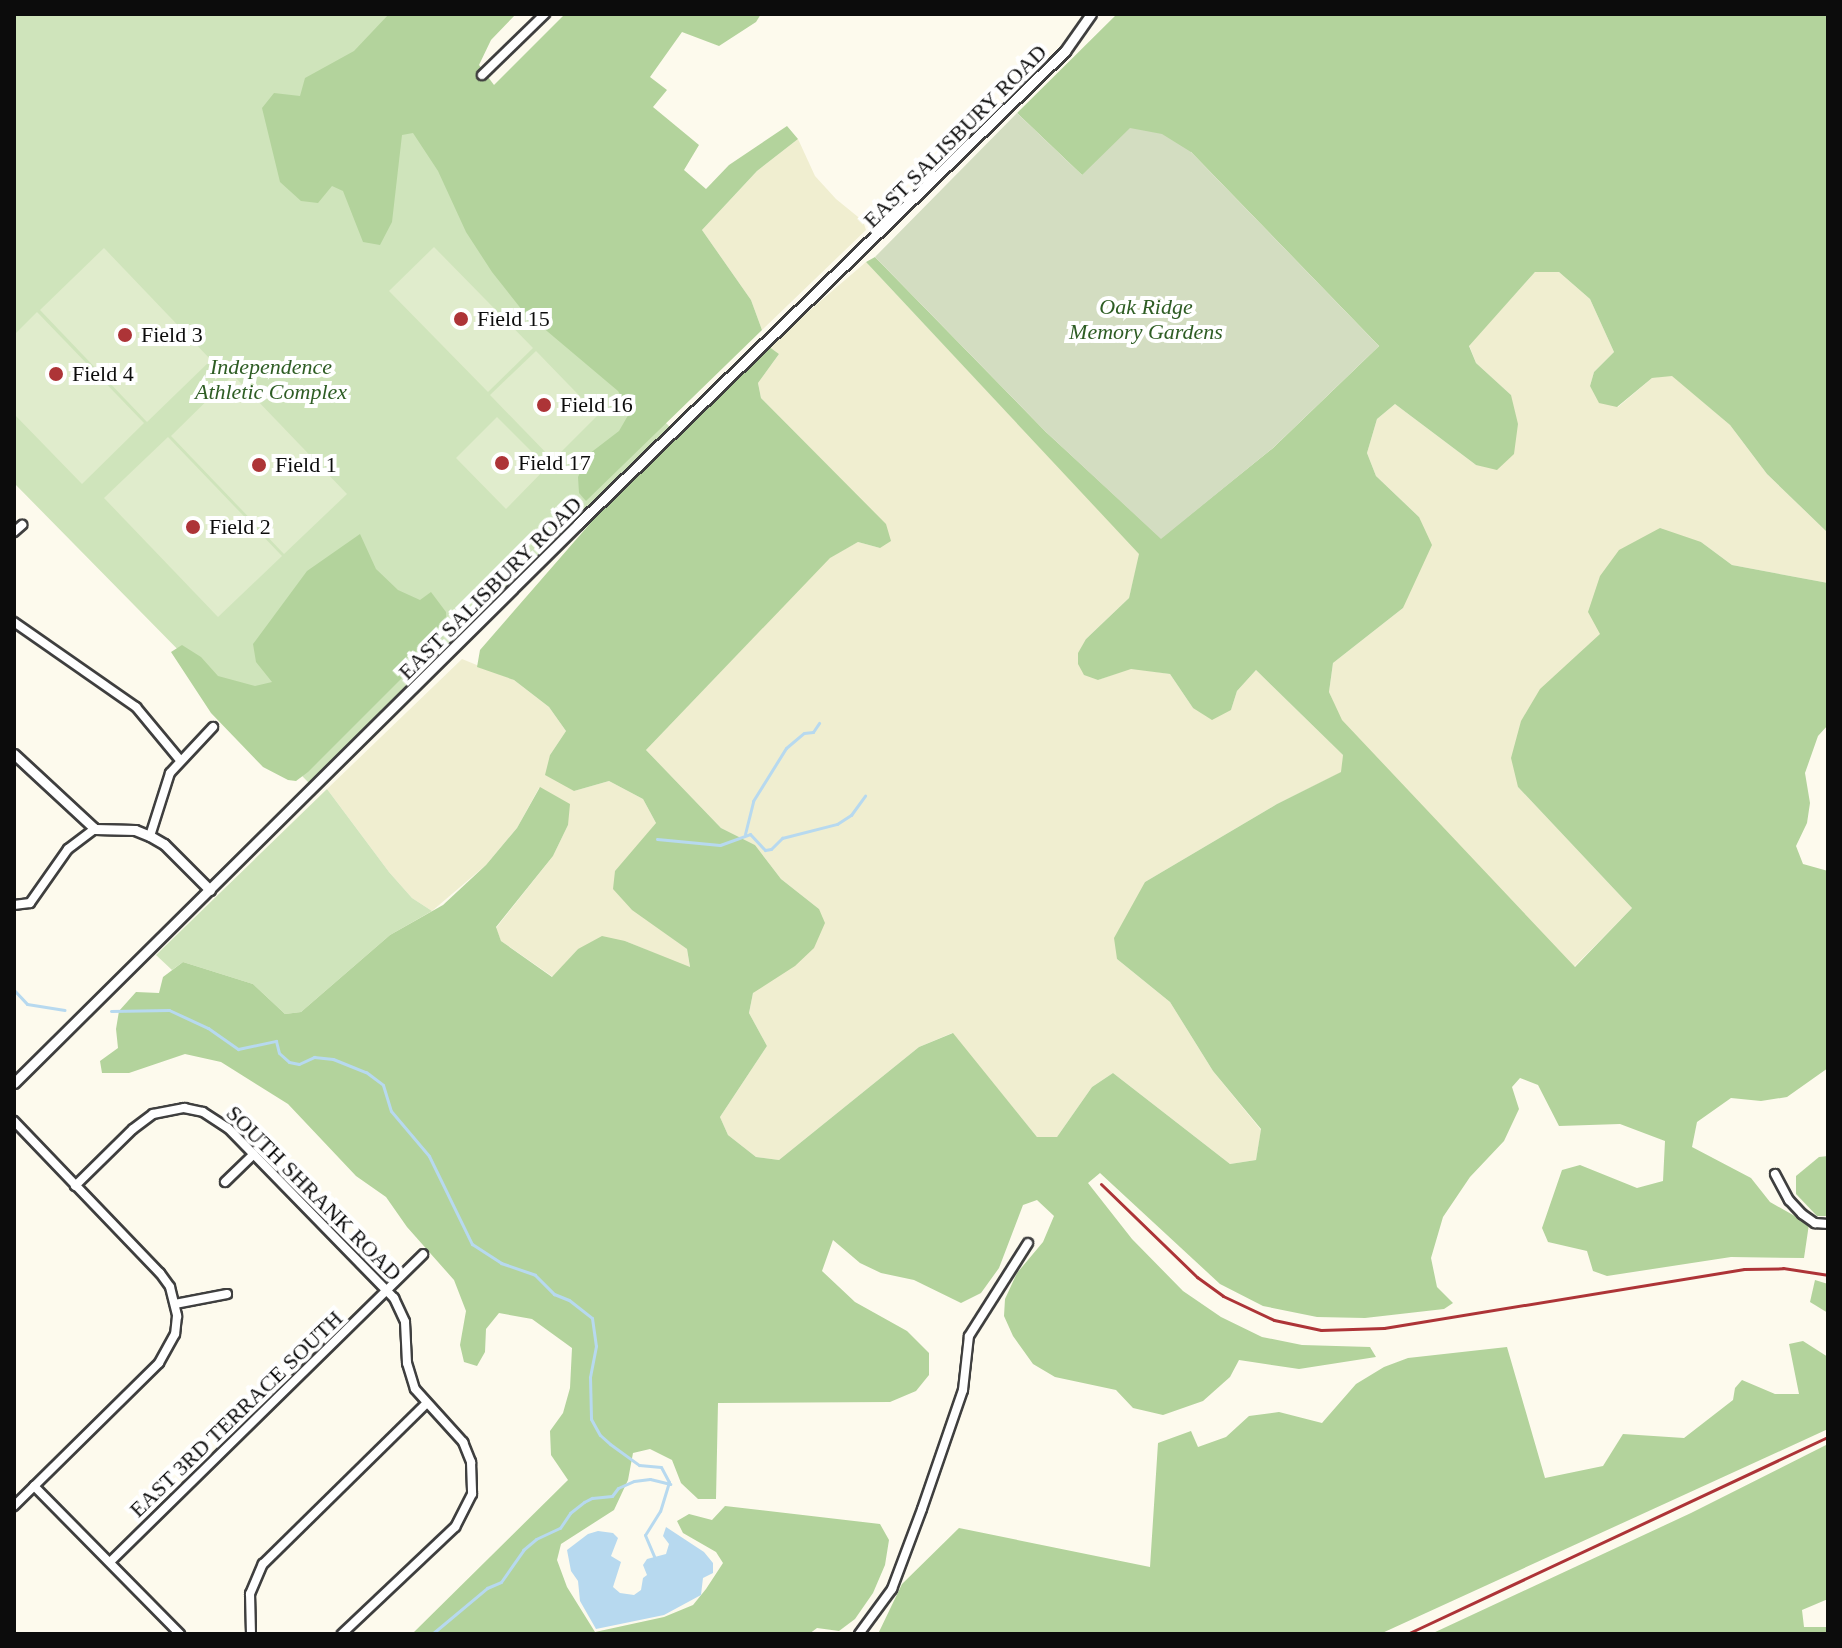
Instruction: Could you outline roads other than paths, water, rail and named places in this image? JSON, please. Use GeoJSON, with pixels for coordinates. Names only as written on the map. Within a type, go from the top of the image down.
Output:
{"type":"FeatureCollection","features":[{"type":"Feature","properties":{"kind":"street"},"geometry":{"type":"LineString","coordinates":[[482,75],[545,14]]}},
{"type":"Feature","properties":{"kind":"street","name":"EAST SALISBURY ROAD"},"geometry":{"type":"LineString","coordinates":[[14,1083],[578,524],[1065,51],[1091,14]]}},
{"type":"Feature","properties":{"kind":"street"},"geometry":{"type":"LineString","coordinates":[[14,532],[22,525]]}},
{"type":"Feature","properties":{"kind":"street"},"geometry":{"type":"LineString","coordinates":[[14,622],[136,707],[180,760]]}},
{"type":"Feature","properties":{"kind":"street"},"geometry":{"type":"LineString","coordinates":[[150,836],[170,773],[213,727]]}},
{"type":"Feature","properties":{"kind":"street"},"geometry":{"type":"LineString","coordinates":[[14,754],[95,829]]}},
{"type":"Feature","properties":{"kind":"street"},"geometry":{"type":"LineString","coordinates":[[14,905],[30,903],[68,849],[95,829],[135,830],[150,836],[164,844],[210,890]]}},
{"type":"Feature","properties":{"kind":"street","name":"SOUTH SHRANK ROAD"},"geometry":{"type":"LineString","coordinates":[[75,1186],[153,1114],[184,1108],[203,1112],[220,1121],[254,1154],[388,1290],[402,1313],[409,1373],[426,1404],[463,1442],[471,1462],[472,1491],[469,1506],[455,1527],[342,1634]]}},
{"type":"Feature","properties":{"kind":"street"},"geometry":{"type":"LineString","coordinates":[[14,1121],[160,1273],[175,1304],[175,1334],[159,1363],[14,1506]]}},
{"type":"Feature","properties":{"kind":"street"},"geometry":{"type":"LineString","coordinates":[[225,1182],[254,1154]]}},
{"type":"Feature","properties":{"kind":"street"},"geometry":{"type":"LineString","coordinates":[[1775,1174],[1789,1200],[1802,1214],[1815,1223],[1828,1224]]}},
{"type":"Feature","properties":{"kind":"street"},"geometry":{"type":"LineString","coordinates":[[859,1634],[892,1589],[922,1509],[963,1390],[969,1336],[1028,1243]]}},
{"type":"Feature","properties":{"kind":"street","name":"EAST 3RD TERRACE SOUTH"},"geometry":{"type":"LineString","coordinates":[[110,1562],[423,1254]]}},
{"type":"Feature","properties":{"kind":"street"},"geometry":{"type":"LineString","coordinates":[[175,1304],[227,1294]]}},
{"type":"Feature","properties":{"kind":"street"},"geometry":{"type":"LineString","coordinates":[[251,1634],[250,1594],[263,1564],[426,1404]]}},
{"type":"Feature","properties":{"kind":"street"},"geometry":{"type":"LineString","coordinates":[[34,1486],[180,1634]]}},
{"type":"Feature","properties":{"kind":"water"},"geometry":{"type":"Polygon","coordinates":[[[666,1527],[704,1552],[713,1563],[713,1573],[703,1578],[701,1595],[664,1615],[596,1629],[580,1601],[578,1581],[571,1571],[567,1550],[588,1534],[598,1531],[613,1533],[618,1538],[611,1556],[621,1562],[613,1587],[620,1593],[634,1595],[641,1590],[643,1578],[647,1575],[643,1565],[647,1559],[666,1554],[669,1544],[663,1536],[666,1527]]]}},
{"type":"Feature","properties":{"kind":"waterway"},"geometry":{"type":"LineString","coordinates":[[745,834],[753,801],[786,748],[804,733],[813,732],[819,723]]}},
{"type":"Feature","properties":{"kind":"waterway"},"geometry":{"type":"LineString","coordinates":[[657,839],[720,845],[750,834],[765,850],[771,849],[782,838],[837,824],[851,815],[865,796]]}},
{"type":"Feature","properties":{"kind":"waterway"},"geometry":{"type":"LineString","coordinates":[[14,990],[27,1004],[65,1010]]}},
{"type":"Feature","properties":{"kind":"waterway"},"geometry":{"type":"LineString","coordinates":[[111,1011],[169,1010],[208,1028],[238,1049],[276,1041],[279,1053],[289,1062],[299,1064],[314,1057],[333,1059],[366,1072],[383,1085],[391,1111],[429,1156],[472,1244],[501,1263],[535,1275],[554,1294],[569,1300],[592,1318],[596,1346],[590,1377],[591,1419],[600,1435],[610,1444],[639,1465],[661,1467],[669,1482],[660,1511],[645,1535],[655,1559]]}},
{"type":"Feature","properties":{"kind":"waterway"},"geometry":{"type":"LineString","coordinates":[[432,1634],[487,1588],[501,1582],[523,1550],[536,1539],[560,1528],[570,1513],[584,1502],[612,1496],[618,1488],[634,1481],[650,1479],[670,1484]]}},
{"type":"Feature","properties":{"kind":"railway"},"geometry":{"type":"LineString","coordinates":[[1101,1184],[1197,1277],[1223,1296],[1274,1320],[1321,1330],[1384,1328],[1744,1269],[1783,1268],[1828,1275]]}},
{"type":"Feature","properties":{"kind":"railway"},"geometry":{"type":"LineString","coordinates":[[1407,1634],[1828,1437]]}},
{"type":"Feature","properties":{"kind":"place","name":"Field 15"},"geometry":{"type":"Point","coordinates":[461,319]}},
{"type":"Feature","properties":{"kind":"place","name":"Field 3"},"geometry":{"type":"Point","coordinates":[125,335]}},
{"type":"Feature","properties":{"kind":"place","name":"Field 4"},"geometry":{"type":"Point","coordinates":[56,374]}},
{"type":"Feature","properties":{"kind":"place","name":"Field 16"},"geometry":{"type":"Point","coordinates":[544,405]}},
{"type":"Feature","properties":{"kind":"place","name":"Field 17"},"geometry":{"type":"Point","coordinates":[502,463]}},
{"type":"Feature","properties":{"kind":"place","name":"Field 1"},"geometry":{"type":"Point","coordinates":[259,465]}},
{"type":"Feature","properties":{"kind":"place","name":"Field 2"},"geometry":{"type":"Point","coordinates":[193,527]}},
{"type":"Feature","properties":{"kind":"park label","name":"Oak Ridge Memory Gardens"},"geometry":{"type":"Point","coordinates":[1146,318]}},
{"type":"Feature","properties":{"kind":"park label","name":"Independence Athletic Complex"},"geometry":{"type":"Point","coordinates":[271,378]}}]}
